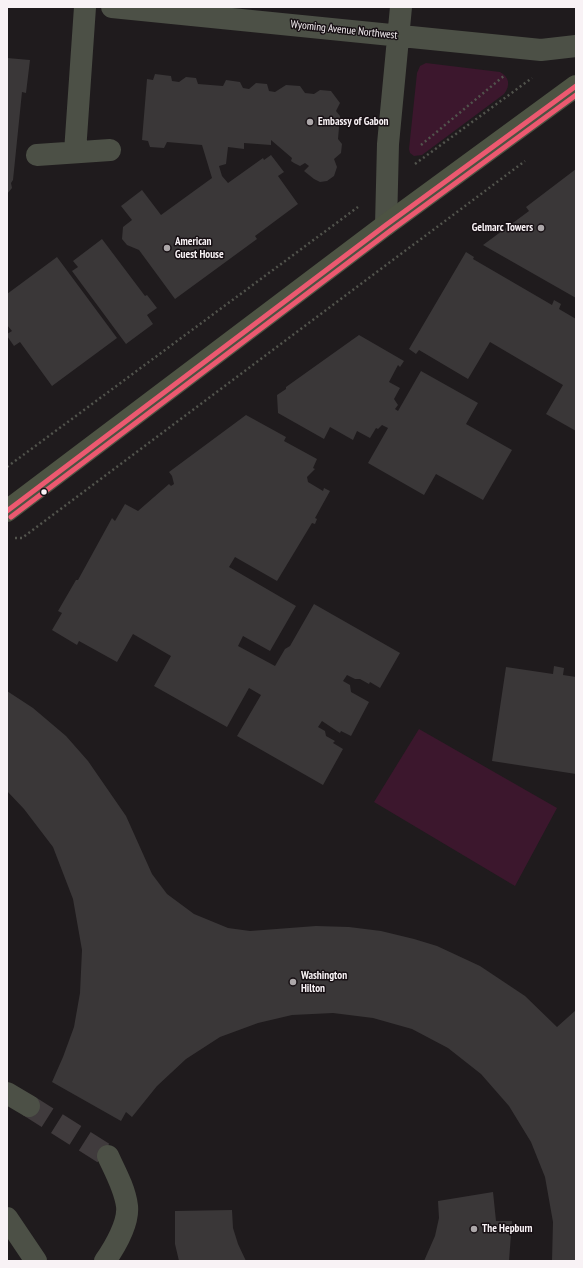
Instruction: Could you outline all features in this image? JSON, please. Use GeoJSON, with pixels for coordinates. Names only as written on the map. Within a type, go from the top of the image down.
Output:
{"type":"FeatureCollection","features":[{"type":"Feature","properties":{"kind":"main road"},"geometry":{"type":"LineString","coordinates":[[7,511],[386,225],[576,86]]}},
{"type":"Feature","properties":{"kind":"street"},"geometry":{"type":"LineString","coordinates":[[75,152],[85,7]]}},
{"type":"Feature","properties":{"kind":"street","name":"Wyoming Avenue Northwest"},"geometry":{"type":"LineString","coordinates":[[112,7],[541,50],[576,46]]}},
{"type":"Feature","properties":{"kind":"street"},"geometry":{"type":"LineString","coordinates":[[386,225],[388,144],[401,7]]}},
{"type":"Feature","properties":{"kind":"street"},"geometry":{"type":"LineString","coordinates":[[37,155],[110,150]]}},
{"type":"Feature","properties":{"kind":"street"},"geometry":{"type":"LineString","coordinates":[[7,1093],[29,1106]]}},
{"type":"Feature","properties":{"kind":"street"},"geometry":{"type":"LineString","coordinates":[[105,1261],[123,1228],[127,1207],[117,1175],[108,1156]]}},
{"type":"Feature","properties":{"kind":"street"},"geometry":{"type":"LineString","coordinates":[[7,1218],[36,1261]]}},
{"type":"Feature","properties":{"kind":"path"},"geometry":{"type":"LineString","coordinates":[[422,145],[508,73]]}},
{"type":"Feature","properties":{"kind":"path"},"geometry":{"type":"LineString","coordinates":[[423,158],[537,74]]}},
{"type":"Feature","properties":{"kind":"path"},"geometry":{"type":"LineString","coordinates":[[7,538],[22,538],[526,160]]}},
{"type":"Feature","properties":{"kind":"path"},"geometry":{"type":"LineString","coordinates":[[7,467],[346,217]]}},
{"type":"Feature","properties":{"kind":"shaded area"},"geometry":{"type":"Polygon","coordinates":[[[426,63],[500,72],[507,79],[508,87],[504,94],[422,155],[414,156],[410,153],[409,149],[417,73],[420,66],[426,63]]]}},
{"type":"Feature","properties":{"kind":"shaded area"},"geometry":{"type":"Polygon","coordinates":[[[419,729],[557,808],[515,886],[374,802],[419,729]]]}},
{"type":"Feature","properties":{"kind":"building"},"geometry":{"type":"Polygon","coordinates":[[[7,58],[30,60],[26,93],[22,92],[13,180],[11,183],[12,188],[7,194],[7,58]]]}},
{"type":"Feature","properties":{"kind":"building"},"geometry":{"type":"Polygon","coordinates":[[[155,74],[171,76],[172,81],[179,82],[186,77],[196,78],[198,84],[223,86],[226,80],[240,82],[243,88],[249,89],[256,83],[267,84],[269,91],[275,92],[286,85],[300,86],[305,93],[314,94],[320,90],[331,91],[340,103],[336,111],[340,116],[338,139],[342,144],[341,153],[334,159],[337,167],[334,176],[327,181],[320,182],[314,179],[304,171],[309,166],[305,163],[300,166],[291,161],[292,158],[271,140],[271,145],[244,143],[244,149],[228,147],[226,164],[219,166],[222,176],[228,183],[263,158],[264,160],[271,155],[284,172],[278,176],[298,204],[255,236],[257,239],[175,299],[139,250],[127,245],[122,239],[123,227],[132,220],[121,206],[142,190],[161,215],[212,178],[202,145],[167,142],[164,148],[150,147],[148,141],[142,140],[147,79],[153,80],[155,74]]]}},
{"type":"Feature","properties":{"kind":"building","name":"Gelmarc Towers"},"geometry":{"type":"Polygon","coordinates":[[[576,169],[576,298],[483,245],[529,211],[526,207],[576,169]]]}},
{"type":"Feature","properties":{"kind":"building"},"geometry":{"type":"Polygon","coordinates":[[[102,239],[145,296],[147,295],[157,308],[147,315],[153,324],[126,344],[72,271],[78,267],[73,261],[102,239]]]}},
{"type":"Feature","properties":{"kind":"building"},"geometry":{"type":"Polygon","coordinates":[[[466,252],[474,257],[473,259],[552,305],[554,300],[561,304],[559,309],[576,319],[576,431],[546,414],[563,385],[490,342],[468,379],[419,350],[416,354],[409,349],[466,252]]]}},
{"type":"Feature","properties":{"kind":"building"},"geometry":{"type":"Polygon","coordinates":[[[57,257],[117,338],[52,386],[20,342],[14,346],[7,336],[7,334],[12,331],[7,325],[7,294],[57,257]]]}},
{"type":"Feature","properties":{"kind":"building"},"geometry":{"type":"Polygon","coordinates":[[[359,335],[404,361],[400,367],[398,365],[389,382],[400,388],[394,399],[398,405],[395,409],[398,411],[421,371],[478,403],[466,424],[512,450],[483,500],[436,474],[424,495],[368,463],[388,428],[382,425],[378,429],[376,428],[370,438],[357,431],[353,440],[330,427],[324,439],[278,413],[277,395],[359,335]]]}},
{"type":"Feature","properties":{"kind":"building"},"geometry":{"type":"Polygon","coordinates":[[[246,415],[286,437],[284,441],[317,459],[313,468],[315,469],[307,477],[308,482],[323,491],[324,488],[330,491],[315,518],[317,519],[315,524],[312,523],[277,581],[235,557],[229,567],[296,606],[270,651],[243,636],[238,646],[275,666],[285,649],[290,646],[314,604],[400,653],[380,688],[370,682],[369,684],[360,679],[355,679],[347,675],[343,681],[350,685],[351,692],[369,702],[351,736],[341,731],[340,733],[322,721],[318,727],[325,731],[326,736],[335,741],[333,743],[343,749],[323,785],[237,736],[261,695],[249,688],[227,727],[154,686],[171,656],[133,634],[117,662],[79,641],[77,645],[52,630],[62,613],[58,611],[76,580],[78,580],[112,518],[115,521],[125,504],[138,511],[169,484],[171,486],[174,484],[172,476],[169,472],[246,415]]]}},
{"type":"Feature","properties":{"kind":"building"},"geometry":{"type":"Polygon","coordinates":[[[554,666],[564,668],[563,675],[576,677],[576,774],[492,761],[506,667],[553,674],[554,666]]]}},
{"type":"Feature","properties":{"kind":"building","name":"Washington Hilton"},"geometry":{"type":"Polygon","coordinates":[[[7,691],[33,708],[66,736],[88,761],[126,816],[152,874],[167,894],[194,914],[228,928],[250,931],[316,926],[349,927],[381,931],[414,939],[437,946],[480,966],[525,996],[557,1027],[576,1010],[576,1261],[552,1261],[553,1222],[545,1177],[531,1142],[509,1106],[481,1074],[448,1048],[412,1029],[373,1018],[333,1013],[292,1015],[258,1023],[220,1037],[186,1059],[157,1086],[132,1117],[126,1112],[121,1121],[52,1082],[74,1027],[80,993],[82,950],[73,899],[53,847],[24,809],[7,791],[7,691]]]}},
{"type":"Feature","properties":{"kind":"building","name":"The Hepburn"},"geometry":{"type":"Polygon","coordinates":[[[493,1192],[496,1221],[512,1221],[509,1261],[424,1261],[435,1236],[439,1218],[438,1201],[493,1192]]]}},
{"type":"Feature","properties":{"kind":"building"},"geometry":{"type":"Polygon","coordinates":[[[232,1210],[233,1228],[238,1244],[246,1261],[179,1261],[175,1244],[175,1211],[232,1210]]]}},
{"type":"Feature","properties":{"kind":"tunnel"},"geometry":{"type":"LineString","coordinates":[[29,1106],[108,1156]]}},
{"type":"Feature","properties":{"kind":"transit line"},"geometry":{"type":"LineString","coordinates":[[7,511],[386,225],[576,86]]}},
{"type":"Feature","properties":{"kind":"transit line"},"geometry":{"type":"LineString","coordinates":[[11,517],[390,231],[576,95]]}},
{"type":"Feature","properties":{"kind":"place","name":"Embassy of Gabon"},"geometry":{"type":"Point","coordinates":[310,122]}},
{"type":"Feature","properties":{"kind":"place","name":"Gelmarc Towers"},"geometry":{"type":"Point","coordinates":[541,228]}},
{"type":"Feature","properties":{"kind":"place","name":"American Guest House"},"geometry":{"type":"Point","coordinates":[167,248]}},
{"type":"Feature","properties":{"kind":"place","name":"Washington Hilton"},"geometry":{"type":"Point","coordinates":[293,982]}},
{"type":"Feature","properties":{"kind":"place","name":"The Hepburn"},"geometry":{"type":"Point","coordinates":[474,1229]}}]}
